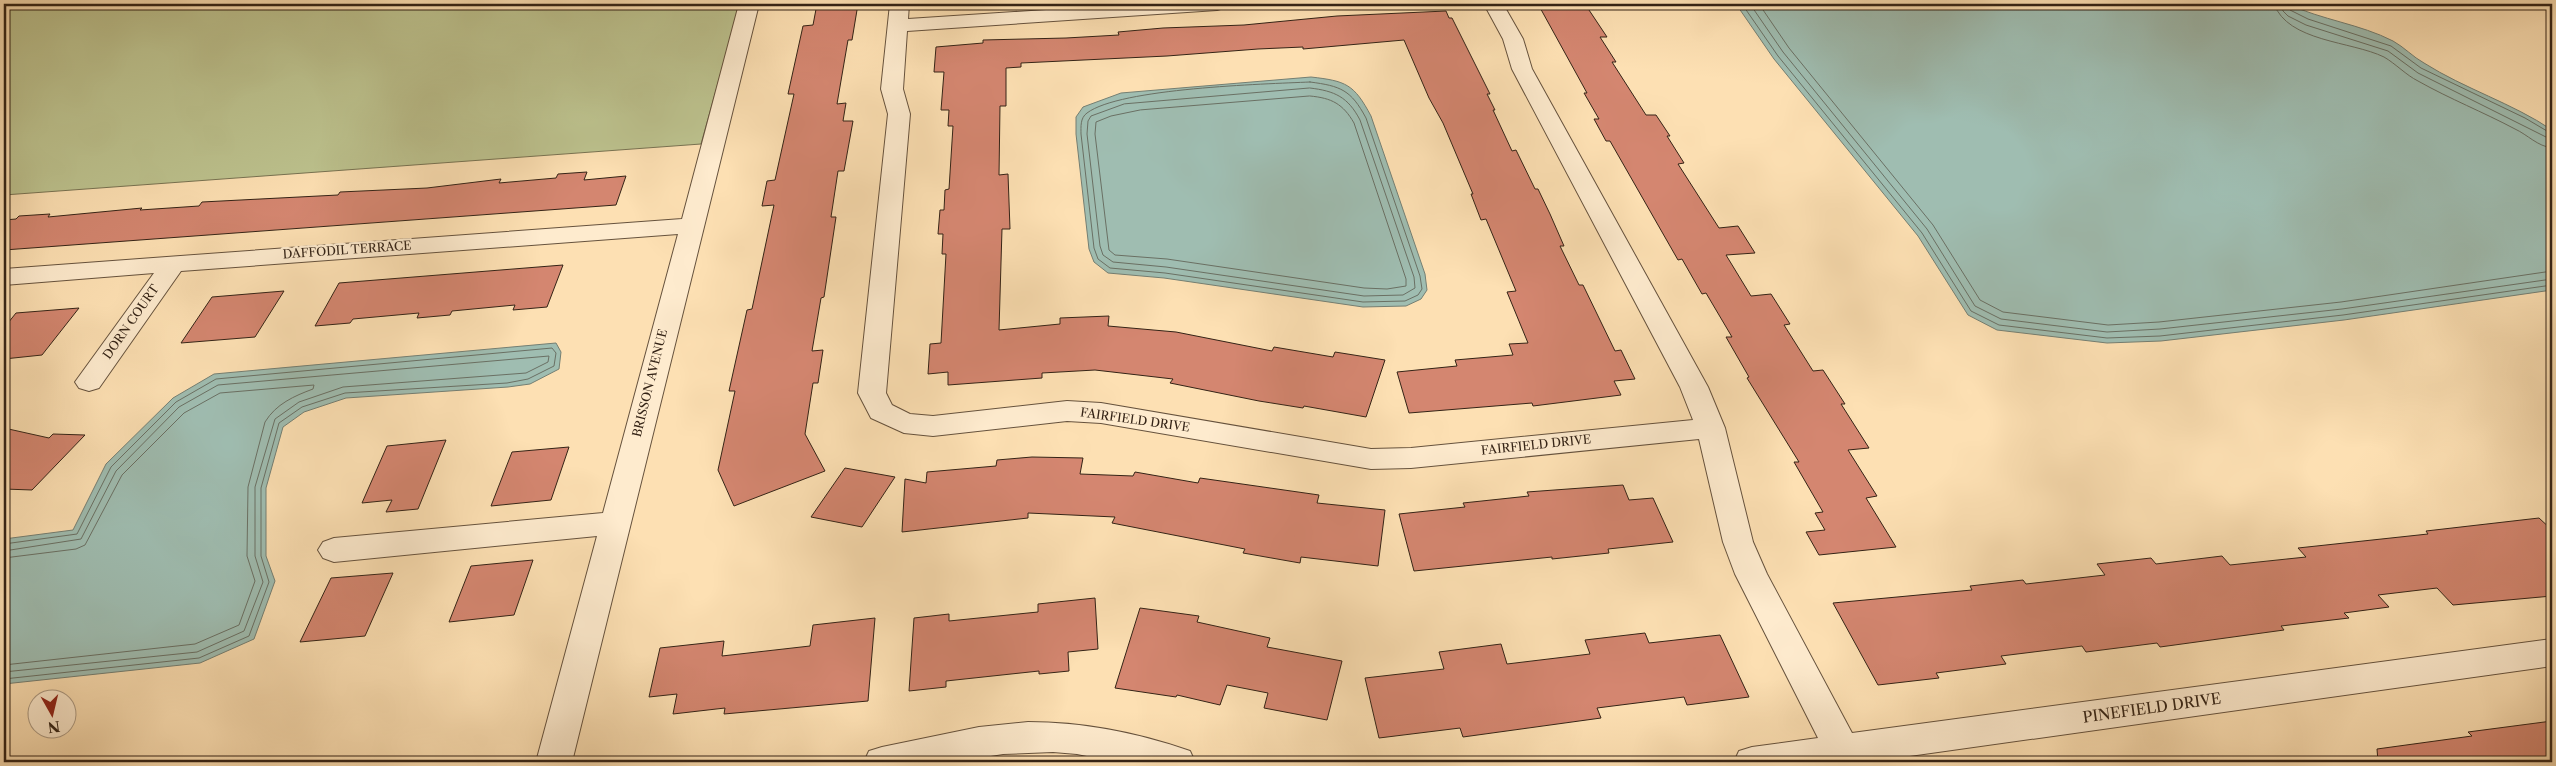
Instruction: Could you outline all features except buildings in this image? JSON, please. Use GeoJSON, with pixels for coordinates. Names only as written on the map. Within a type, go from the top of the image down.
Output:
{"type":"FeatureCollection","features":[{"type":"Feature","properties":{"kind":"street","name":"BRISSON AVENUE"},"geometry":{"type":"LineString","coordinates":[[554,762],[690,226],[749,4]]}},
{"type":"Feature","properties":{"kind":"street"},"geometry":{"type":"LineString","coordinates":[[899,15],[1217,4]]}},
{"type":"Feature","properties":{"kind":"street"},"geometry":{"type":"LineString","coordinates":[[1494,4],[1514,39],[1522,69],[1694,387],[1710,428],[1738,542],[1751,574],[1846,756]]}},
{"type":"Feature","properties":{"kind":"street","name":"FAIRFIELD DRIVE"},"geometry":{"type":"LineString","coordinates":[[899,15],[892,90],[899,114],[872,393],[882,411],[904,424],[933,426],[1067,411],[1101,413],[1371,459],[1411,458],[1710,428]]}},
{"type":"Feature","properties":{"kind":"street","name":"DAFFODIL TERRACE"},"geometry":{"type":"LineString","coordinates":[[4,277],[690,226]]}},
{"type":"Feature","properties":{"kind":"street","name":"DORN COURT"},"geometry":{"type":"LineString","coordinates":[[89,382],[174,263]]}},
{"type":"Feature","properties":{"kind":"street"},"geometry":{"type":"LineString","coordinates":[[334,550],[615,523]]}},
{"type":"Feature","properties":{"kind":"street","name":"PINEFIELD DRIVE"},"geometry":{"type":"LineString","coordinates":[[1752,762],[1846,756],[2552,653]]}},
{"type":"Feature","properties":{"kind":"street"},"geometry":{"type":"LineString","coordinates":[[882,762],[992,740],[1039,737],[1077,739],[1177,762]]}},
{"type":"Feature","properties":{"kind":"green space"},"geometry":{"type":"Polygon","coordinates":[[[4,4],[740,4],[701,144],[4,195],[4,4]]]}},
{"type":"Feature","properties":{"kind":"water"},"geometry":{"type":"Polygon","coordinates":[[[1736,4],[2288,4],[2367,30],[2393,41],[2420,61],[2456,81],[2537,120],[2552,130],[2552,290],[2344,320],[2161,341],[2107,343],[1997,330],[1968,315],[1918,236],[1774,59],[1736,4]]]}},
{"type":"Feature","properties":{"kind":"water"},"geometry":{"type":"Polygon","coordinates":[[[1311,77],[1333,80],[1348,86],[1359,97],[1371,116],[1425,274],[1427,290],[1421,299],[1406,306],[1363,307],[1164,278],[1108,273],[1094,262],[1089,249],[1076,134],[1076,117],[1083,107],[1121,93],[1311,77]]]}},
{"type":"Feature","properties":{"kind":"water"},"geometry":{"type":"Polygon","coordinates":[[[556,343],[561,352],[559,369],[530,384],[346,398],[304,412],[283,427],[266,488],[266,556],[275,581],[254,639],[200,663],[4,684],[4,539],[73,530],[106,464],[173,398],[214,374],[556,343]]]}}]}
